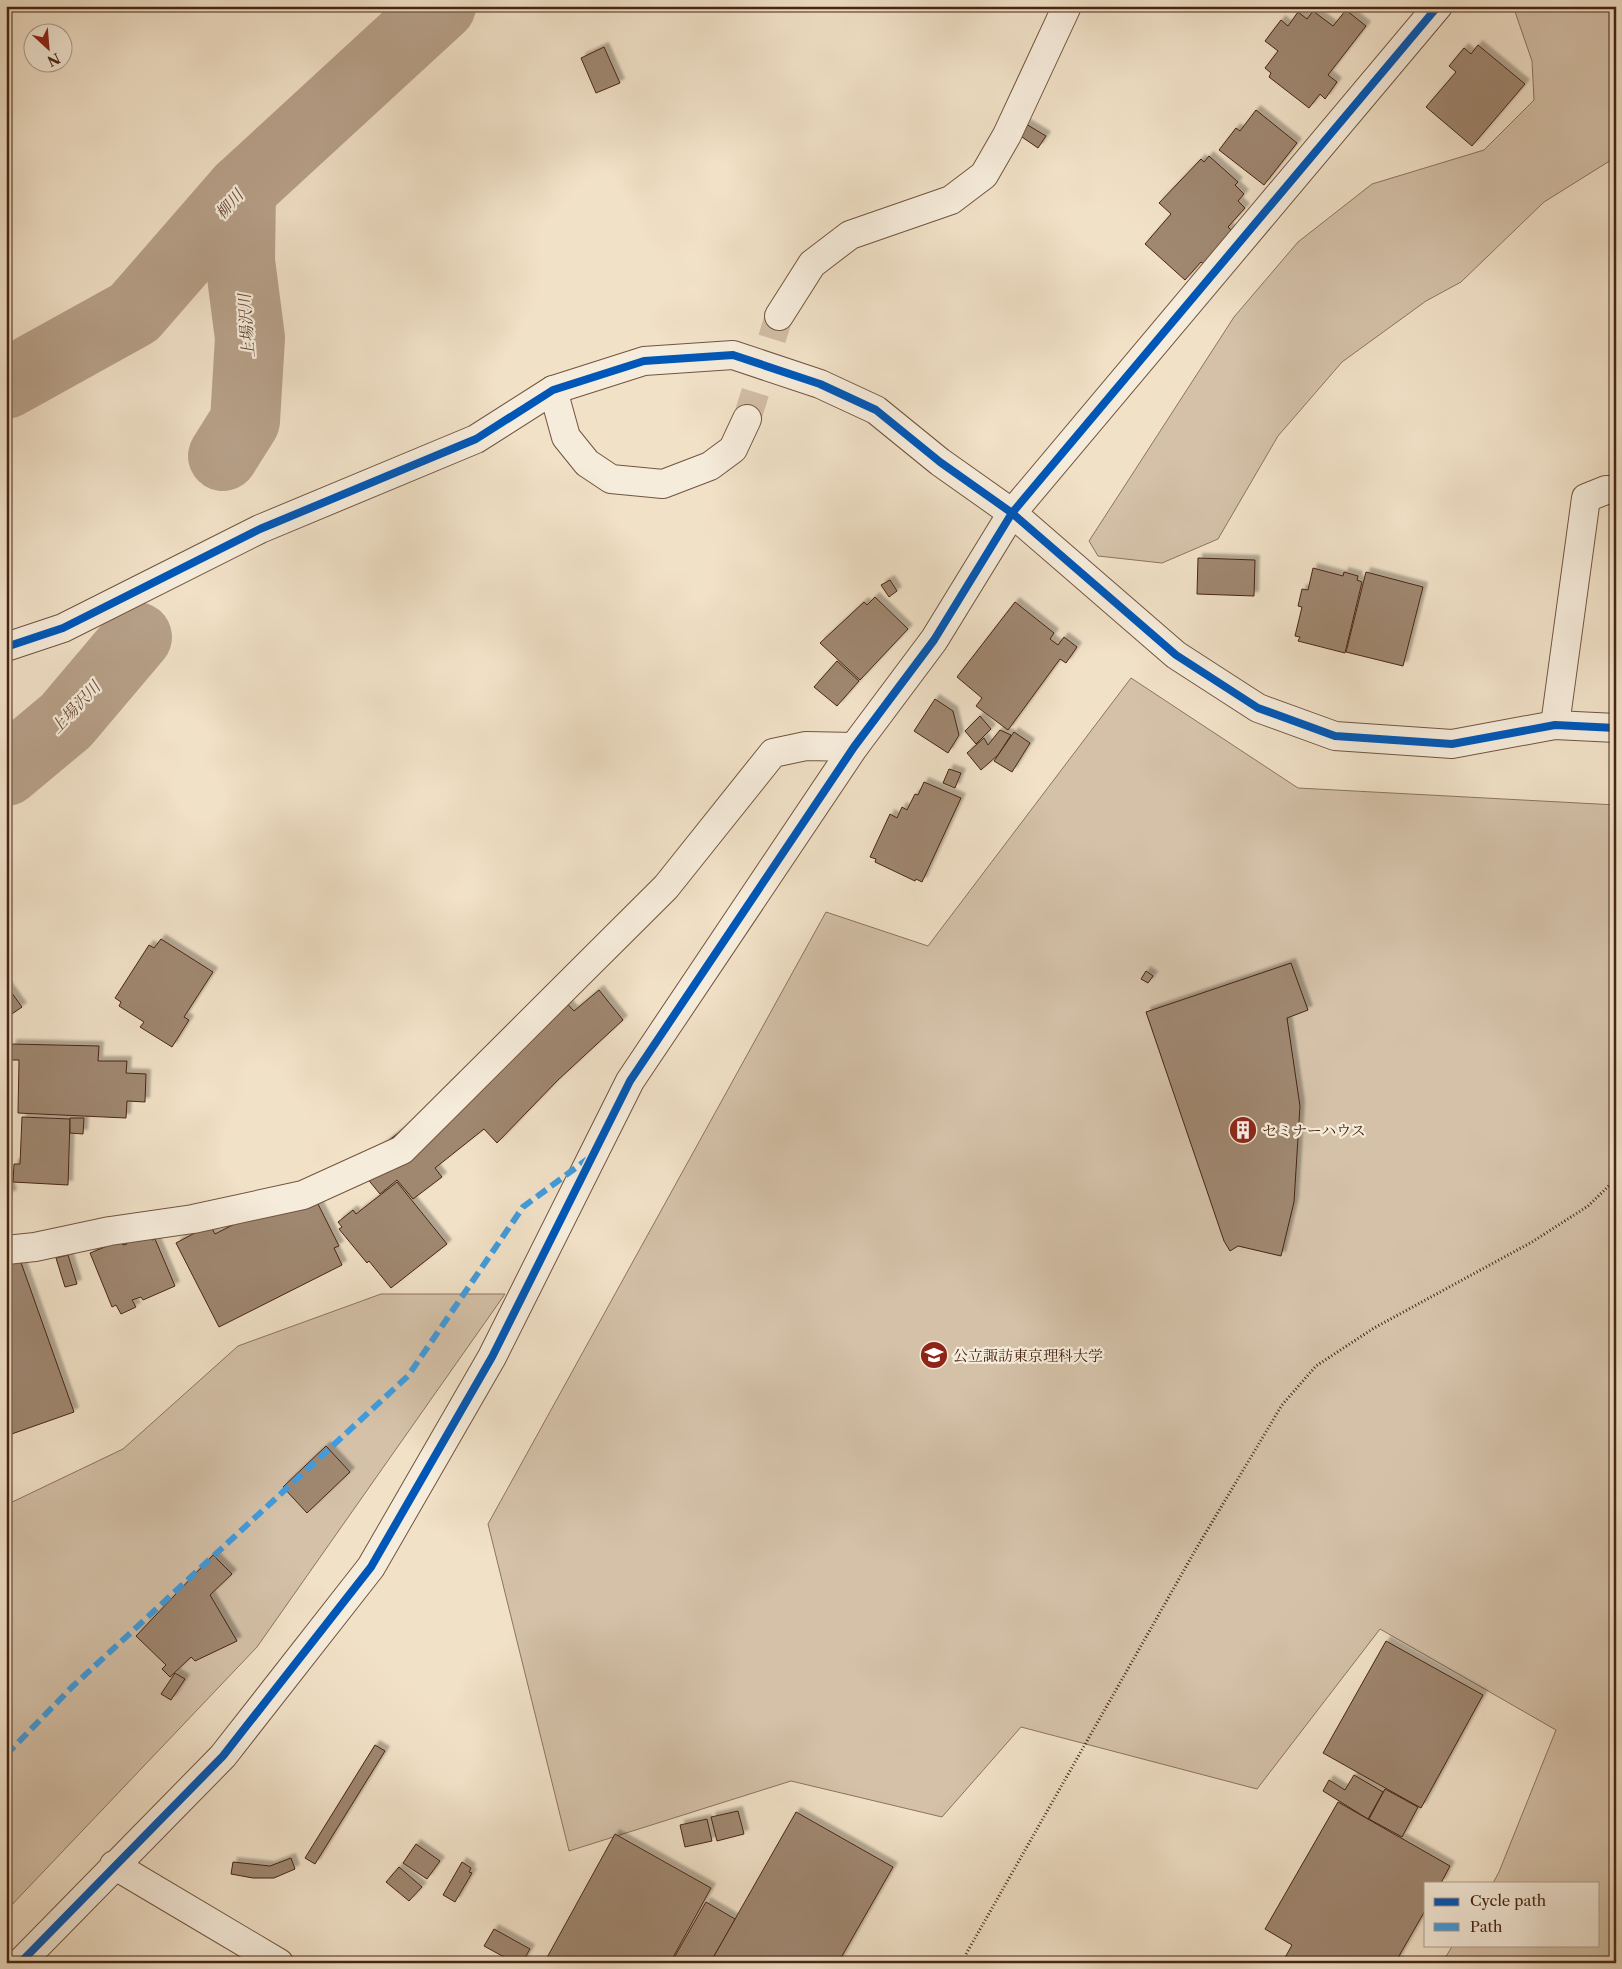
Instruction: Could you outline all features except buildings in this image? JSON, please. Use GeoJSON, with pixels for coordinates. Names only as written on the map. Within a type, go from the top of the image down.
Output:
{"type":"FeatureCollection","features":[{"type":"Feature","properties":{"kind":"street"},"geometry":{"type":"LineString","coordinates":[[779,316],[812,264],[850,235],[951,200],[984,175],[1007,135],[1067,6]]}},
{"type":"Feature","properties":{"kind":"street"},"geometry":{"type":"LineString","coordinates":[[20,1963],[114,1865],[223,1756],[371,1567],[492,1357],[630,1081],[854,747],[934,640],[1012,514],[1438,6]]}},
{"type":"Feature","properties":{"kind":"street"},"geometry":{"type":"LineString","coordinates":[[6,647],[63,628],[260,529],[476,439],[553,390],[644,361],[733,355],[820,384],[876,410],[940,462],[1012,514],[1176,654],[1258,708],[1335,736],[1452,744],[1555,725],[1616,728]]}},
{"type":"Feature","properties":{"kind":"street"},"geometry":{"type":"LineString","coordinates":[[553,390],[566,436],[587,463],[610,479],[663,484],[710,466],[733,449],[747,419]]}},
{"type":"Feature","properties":{"kind":"street"},"geometry":{"type":"LineString","coordinates":[[1555,725],[1586,498],[1606,490],[1616,490]]}},
{"type":"Feature","properties":{"kind":"street"},"geometry":{"type":"LineString","coordinates":[[6,1250],[35,1247],[110,1231],[193,1219],[304,1195],[402,1150],[666,887],[772,753],[806,746],[854,747]]}},
{"type":"Feature","properties":{"kind":"street"},"geometry":{"type":"LineString","coordinates":[[114,1865],[279,1963]]}},
{"type":"Feature","properties":{"kind":"path"},"geometry":{"type":"LineString","coordinates":[[966,1954],[1196,1549],[1282,1405],[1316,1366],[1374,1328],[1540,1237],[1588,1206],[1616,1179]]}},
{"type":"Feature","properties":{"kind":"shaded area"},"geometry":{"type":"Polygon","coordinates":[[[1513,6],[1616,6],[1616,157],[1544,202],[1461,282],[1426,301],[1342,362],[1278,436],[1218,539],[1162,563],[1098,556],[1089,541],[1234,317],[1298,242],[1372,184],[1484,150],[1534,100],[1532,61],[1513,6]]]}},
{"type":"Feature","properties":{"kind":"shaded area","name":"公立諏訪東京理科大学"},"geometry":{"type":"Polygon","coordinates":[[[1131,678],[1298,788],[1616,805],[1616,1963],[1442,1963],[1452,1946],[1600,1946],[1600,1882],[1494,1882],[1556,1730],[1380,1629],[1257,1789],[1021,1727],[942,1817],[791,1781],[569,1851],[488,1524],[826,912],[928,946],[1131,678]]]}},
{"type":"Feature","properties":{"kind":"shaded area"},"geometry":{"type":"Polygon","coordinates":[[[381,1294],[505,1294],[257,1647],[6,1911],[6,1505],[123,1449],[238,1346],[381,1294]]]}},
{"type":"Feature","properties":{"kind":"waterway","name":"柳川"},"geometry":{"type":"LineString","coordinates":[[6,384],[134,313],[241,190],[441,6]]}},
{"type":"Feature","properties":{"kind":"waterway","name":"上場沢川"},"geometry":{"type":"LineString","coordinates":[[223,456],[245,421],[250,338],[240,261],[241,190]]}},
{"type":"Feature","properties":{"kind":"waterway","name":"上場沢川"},"geometry":{"type":"LineString","coordinates":[[6,771],[66,721],[137,637]]}},
{"type":"Feature","properties":{"kind":"tunnel"},"geometry":{"type":"LineString","coordinates":[[747,419],[779,316]]}},
{"type":"Feature","properties":{"kind":"marked path"},"geometry":{"type":"LineString","coordinates":[[6,1755],[72,1687],[408,1376],[523,1207],[589,1158]]}},
{"type":"Feature","properties":{"kind":"cycle path"},"geometry":{"type":"LineString","coordinates":[[20,1963],[223,1756],[371,1567],[492,1357],[630,1081],[854,747],[934,640],[1012,513],[1438,6]]}},
{"type":"Feature","properties":{"kind":"cycle path"},"geometry":{"type":"LineString","coordinates":[[6,647],[63,628],[260,529],[476,439],[553,390],[644,361],[733,355],[820,384],[876,410],[940,462],[1012,513],[1176,655],[1258,708],[1335,736],[1452,744],[1555,725],[1616,728]]}},
{"type":"Feature","properties":{"kind":"place","name":"セミナーハウス"},"geometry":{"type":"Point","coordinates":[1243,1130]}},
{"type":"Feature","properties":{"kind":"place","name":"公立諏訪東京理科大学"},"geometry":{"type":"Point","coordinates":[934,1355]}}]}
